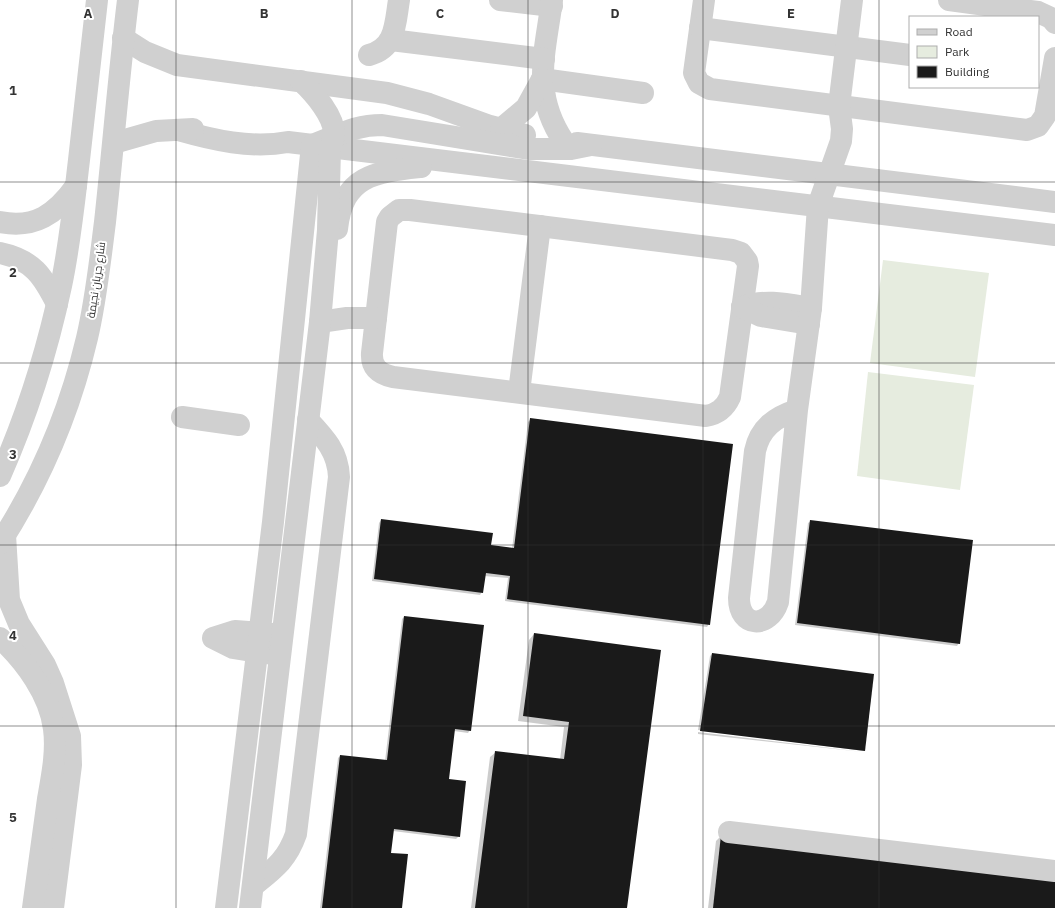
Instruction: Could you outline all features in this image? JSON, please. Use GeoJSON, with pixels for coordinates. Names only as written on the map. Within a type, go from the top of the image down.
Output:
{"type":"FeatureCollection","features":[{"type":"Feature","properties":{"kind":"street"},"geometry":{"type":"LineString","coordinates":[[0,476],[16,441],[32,396],[46,350],[57,304],[69,244],[97,0]]}},
{"type":"Feature","properties":{"kind":"street","name":"شارع جريان نجيمة"},"geometry":{"type":"LineString","coordinates":[[3,539],[30,492],[50,450],[77,375],[95,298],[114,143],[123,38],[128,0]]}},
{"type":"Feature","properties":{"kind":"street"},"geometry":{"type":"LineString","coordinates":[[369,55],[382,50],[391,40],[399,0]]}},
{"type":"Feature","properties":{"kind":"street"},"geometry":{"type":"LineString","coordinates":[[500,0],[552,3],[543,69],[546,106],[550,119],[564,142]]}},
{"type":"Feature","properties":{"kind":"street"},"geometry":{"type":"LineString","coordinates":[[704,0],[694,73],[699,83],[704,87],[1027,130],[1038,126],[1045,116],[1048,68]]}},
{"type":"Feature","properties":{"kind":"street"},"geometry":{"type":"LineString","coordinates":[[797,410],[779,417],[766,428],[761,435],[755,451],[738,598],[740,610],[749,619],[755,621],[762,622],[768,619],[773,614],[778,602],[797,410],[810,316],[818,206],[828,174],[825,150],[826,139],[828,127],[839,106],[852,0]]}},
{"type":"Feature","properties":{"kind":"street"},"geometry":{"type":"LineString","coordinates":[[949,0],[1038,12],[1051,18],[1055,23]]}},
{"type":"Feature","properties":{"kind":"street"},"geometry":{"type":"LineString","coordinates":[[700,28],[909,55]]}},
{"type":"Feature","properties":{"kind":"street"},"geometry":{"type":"LineString","coordinates":[[123,38],[145,52],[177,65],[366,89],[408,98],[501,129],[564,142],[1055,202]]}},
{"type":"Feature","properties":{"kind":"street"},"geometry":{"type":"LineString","coordinates":[[391,40],[543,69],[643,93]]}},
{"type":"Feature","properties":{"kind":"street"},"geometry":{"type":"LineString","coordinates":[[501,129],[526,108],[543,69]]}},
{"type":"Feature","properties":{"kind":"street"},"geometry":{"type":"LineString","coordinates":[[226,908],[273,522],[325,143],[331,123],[319,100],[301,81]]}},
{"type":"Feature","properties":{"kind":"street"},"geometry":{"type":"LineString","coordinates":[[325,143],[357,127],[382,125],[529,149],[564,149],[591,145]]}},
{"type":"Feature","properties":{"kind":"street"},"geometry":{"type":"LineString","coordinates":[[114,143],[156,132],[207,128],[237,129],[266,134],[288,142],[325,143],[455,163],[1055,235]]}},
{"type":"Feature","properties":{"kind":"street"},"geometry":{"type":"LineString","coordinates":[[250,908],[320,322],[328,230],[325,143]]}},
{"type":"Feature","properties":{"kind":"street"},"geometry":{"type":"LineString","coordinates":[[323,290],[333,257],[338,216],[345,199],[355,186],[365,178],[387,171],[455,163]]}},
{"type":"Feature","properties":{"kind":"street"},"geometry":{"type":"LineString","coordinates":[[0,222],[17,224],[42,218],[57,209],[76,186]]}},
{"type":"Feature","properties":{"kind":"street"},"geometry":{"type":"LineString","coordinates":[[400,210],[410,210],[737,251],[745,257],[748,266],[742,307],[730,397],[723,408],[712,415],[706,416],[382,374],[373,365],[372,359],[387,222],[394,213],[400,210]]}},
{"type":"Feature","properties":{"kind":"street"},"geometry":{"type":"LineString","coordinates":[[519,392],[540,226]]}},
{"type":"Feature","properties":{"kind":"street"},"geometry":{"type":"LineString","coordinates":[[0,253],[12,256],[31,266],[48,286],[57,304]]}},
{"type":"Feature","properties":{"kind":"street"},"geometry":{"type":"LineString","coordinates":[[742,307],[771,318],[810,316]]}},
{"type":"Feature","properties":{"kind":"street"},"geometry":{"type":"LineString","coordinates":[[320,322],[347,318],[376,318]]}},
{"type":"Feature","properties":{"kind":"street"},"geometry":{"type":"LineString","coordinates":[[182,417],[239,425]]}},
{"type":"Feature","properties":{"kind":"street"},"geometry":{"type":"LineString","coordinates":[[253,886],[279,865],[289,850],[296,834],[339,477],[339,467],[332,448],[308,420]]}},
{"type":"Feature","properties":{"kind":"street"},"geometry":{"type":"LineString","coordinates":[[3,539],[9,600],[19,624],[45,665],[53,683],[70,736],[71,765],[53,908]]}},
{"type":"Feature","properties":{"kind":"street"},"geometry":{"type":"LineString","coordinates":[[0,638],[27,668],[41,691],[47,703],[54,728],[53,767],[33,908]]}},
{"type":"Feature","properties":{"kind":"street"},"geometry":{"type":"LineString","coordinates":[[258,642],[281,645]]}},
{"type":"Feature","properties":{"kind":"street"},"geometry":{"type":"LineString","coordinates":[[729,832],[1055,871]]}},
{"type":"Feature","properties":{"kind":"green space"},"geometry":{"type":"Polygon","coordinates":[[[883,260],[989,273],[975,377],[870,363],[883,260]]]}},
{"type":"Feature","properties":{"kind":"green space"},"geometry":{"type":"Polygon","coordinates":[[[868,372],[974,385],[960,490],[857,476],[868,372]]]}},
{"type":"Feature","properties":{"kind":"building"},"geometry":{"type":"Polygon","coordinates":[[[530,418],[733,444],[710,625],[507,599],[510,576],[486,573],[483,593],[374,579],[381,519],[493,533],[491,545],[514,548],[530,418]]]}},
{"type":"Feature","properties":{"kind":"building"},"geometry":{"type":"Polygon","coordinates":[[[810,520],[973,540],[960,644],[797,623],[810,520]]]}},
{"type":"Feature","properties":{"kind":"building"},"geometry":{"type":"Polygon","coordinates":[[[404,616],[484,625],[471,731],[455,729],[449,779],[466,781],[460,837],[394,829],[391,853],[408,854],[402,908],[322,908],[340,755],[387,760],[404,616]]]}},
{"type":"Feature","properties":{"kind":"building"},"geometry":{"type":"Polygon","coordinates":[[[534,633],[661,650],[627,908],[475,908],[495,751],[564,759],[569,722],[523,716],[534,633]]]}},
{"type":"Feature","properties":{"kind":"building"},"geometry":{"type":"Polygon","coordinates":[[[712,653],[874,674],[865,751],[700,731],[712,653]]]}},
{"type":"Feature","properties":{"kind":"building"},"geometry":{"type":"Polygon","coordinates":[[[721,835],[1055,878],[1055,908],[713,908],[721,835]]]}}]}
